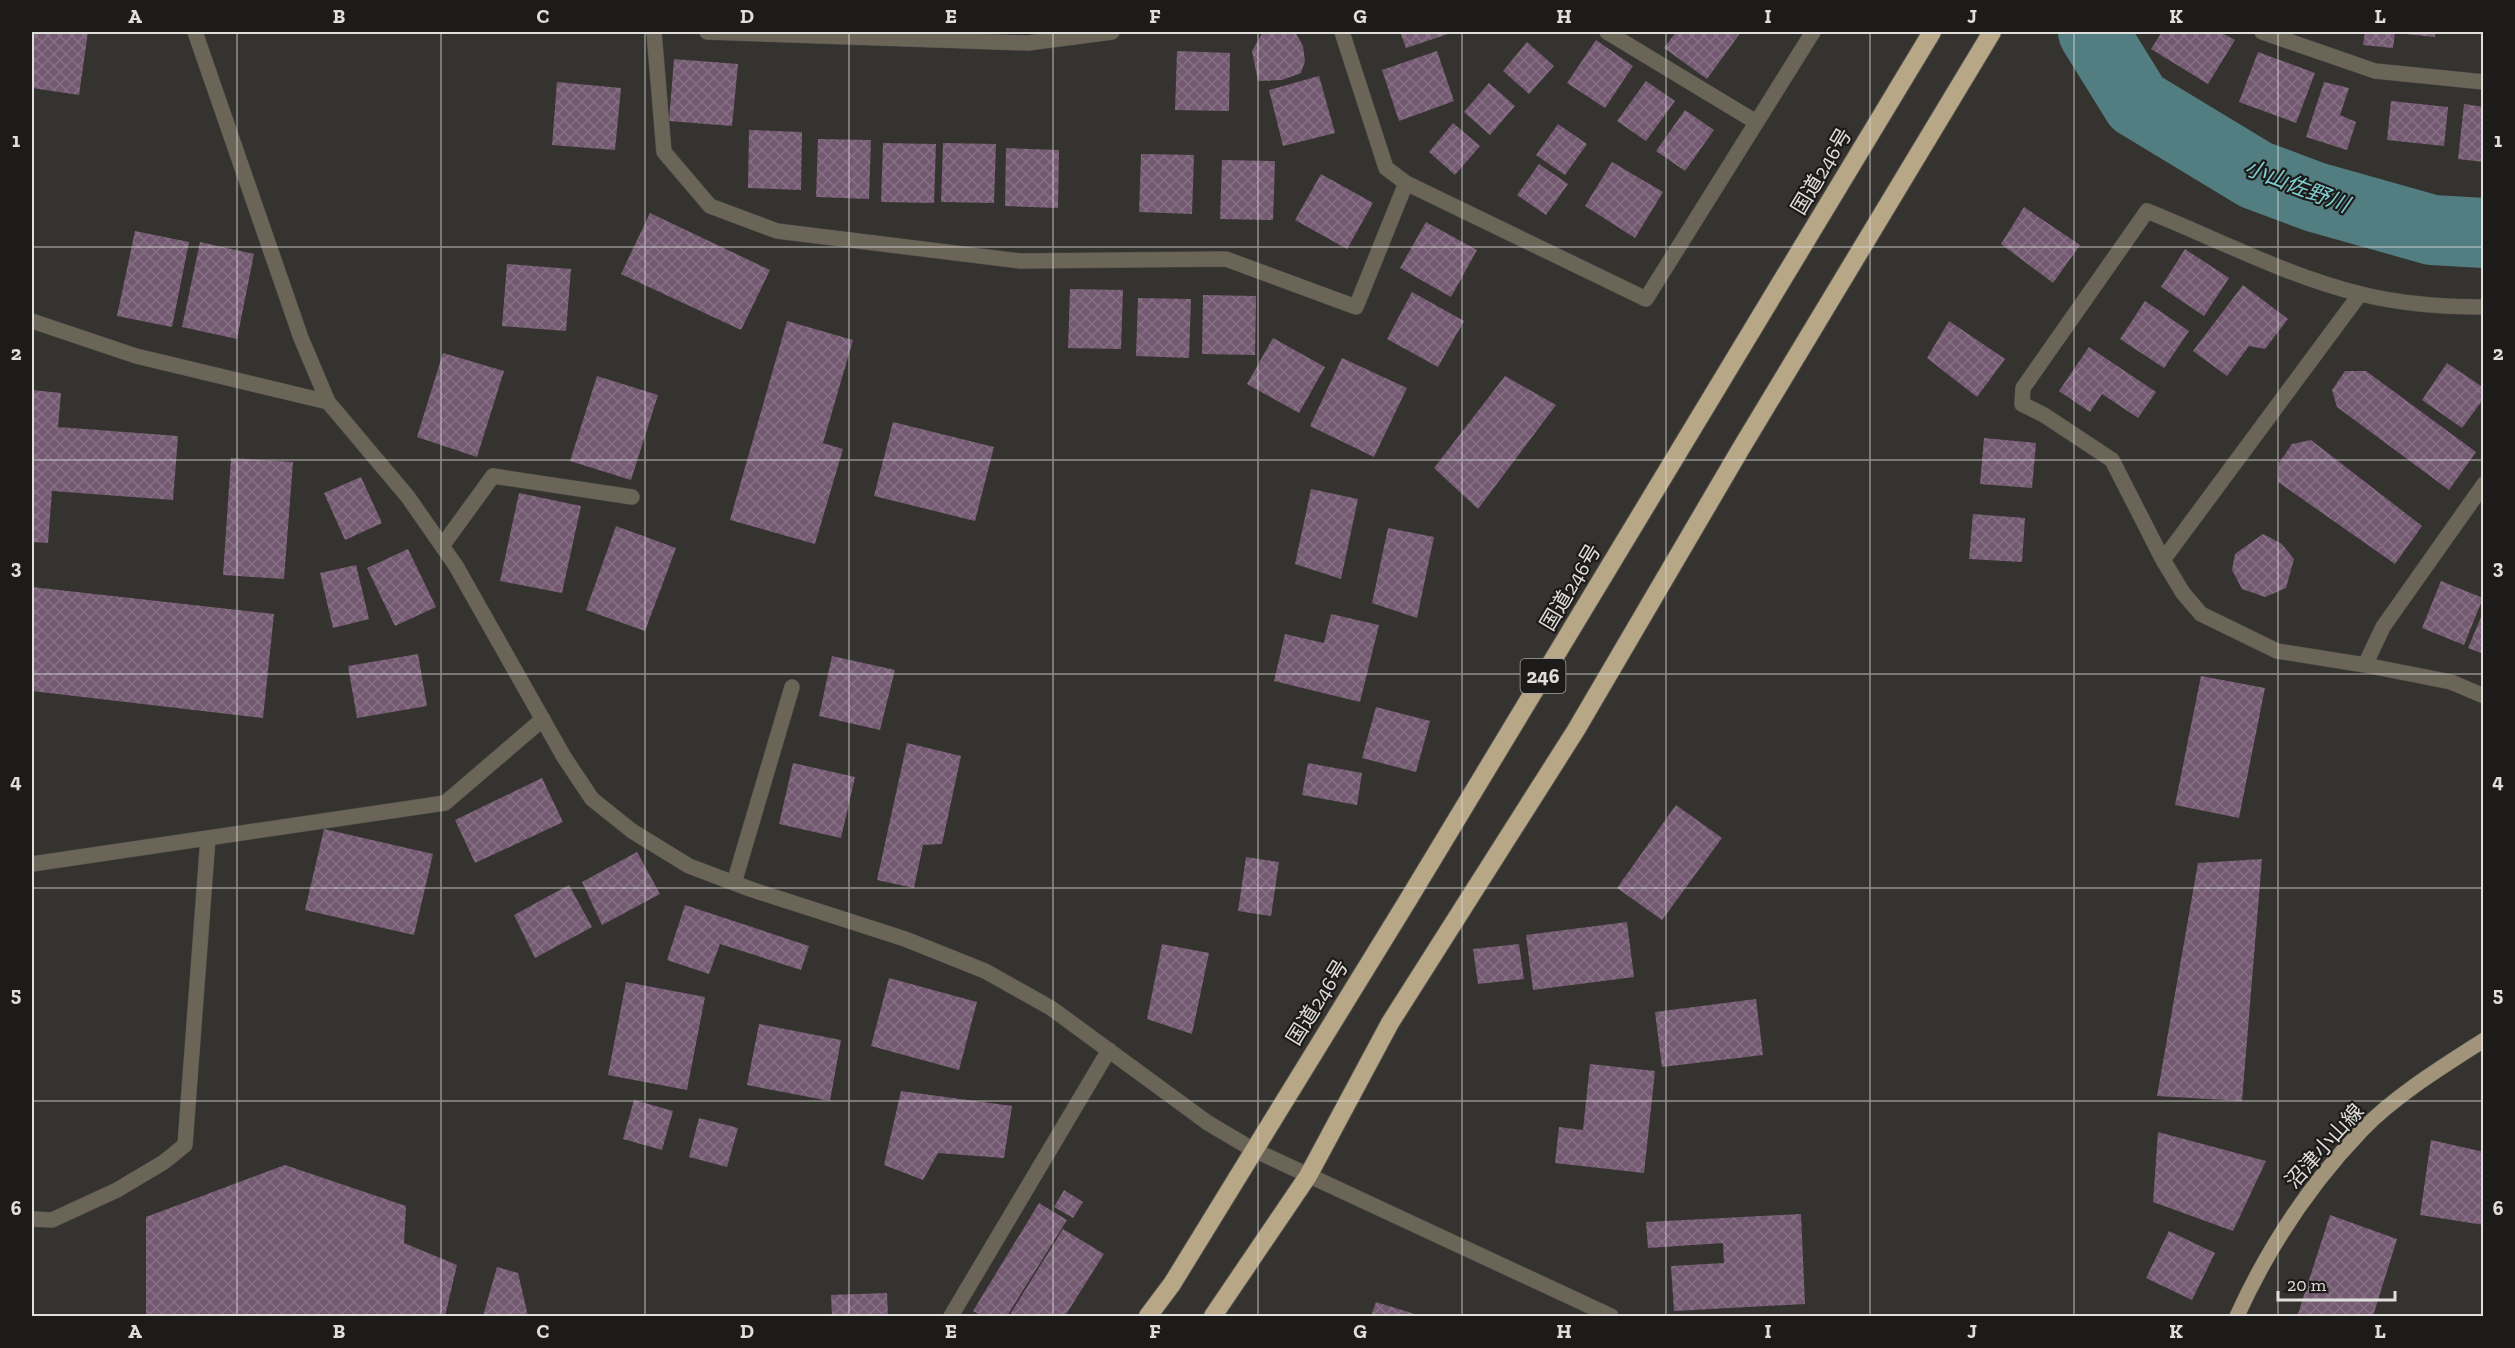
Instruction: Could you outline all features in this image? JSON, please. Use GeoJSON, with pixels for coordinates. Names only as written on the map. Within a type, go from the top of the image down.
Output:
{"type":"FeatureCollection","features":[{"type":"Feature","properties":{"kind":"highway","name":"国道246号"},"geometry":{"type":"LineString","coordinates":[[1148,1317],[1172,1284],[1252,1149],[1408,900],[1932,32]]}},
{"type":"Feature","properties":{"kind":"highway","name":"246"},"geometry":{"type":"LineString","coordinates":[[1212,1317],[1308,1176],[1390,1023],[1576,730],[1740,450],[1992,32]]}},
{"type":"Feature","properties":{"kind":"main road","name":"沼津小山線"},"geometry":{"type":"LineString","coordinates":[[2238,1317],[2251,1286],[2304,1198],[2363,1129],[2426,1078],[2484,1040]]}},
{"type":"Feature","properties":{"kind":"street"},"geometry":{"type":"LineString","coordinates":[[195,32],[301,338],[328,402],[408,497],[442,546],[592,799],[632,831],[689,866],[905,939],[985,971],[1052,1008],[1208,1123],[1252,1149],[1611,1317]]}},
{"type":"Feature","properties":{"kind":"street"},"geometry":{"type":"LineString","coordinates":[[654,32],[664,152],[710,206],[777,231],[1020,261],[1226,259],[1356,307],[1406,183]]}},
{"type":"Feature","properties":{"kind":"street"},"geometry":{"type":"LineString","coordinates":[[707,32],[1028,43],[1112,32]]}},
{"type":"Feature","properties":{"kind":"street"},"geometry":{"type":"LineString","coordinates":[[1342,32],[1386,168],[1406,183],[1646,299],[1813,32]]}},
{"type":"Feature","properties":{"kind":"street"},"geometry":{"type":"LineString","coordinates":[[1607,32],[1756,123]]}},
{"type":"Feature","properties":{"kind":"street"},"geometry":{"type":"LineString","coordinates":[[2262,32],[2375,71],[2484,82]]}},
{"type":"Feature","properties":{"kind":"street"},"geometry":{"type":"LineString","coordinates":[[2484,307],[2445,307],[2360,294],[2275,265],[2147,211],[2023,388],[2022,404],[2044,415],[2112,460],[2163,560],[2183,593],[2201,614],[2277,651],[2365,664],[2451,682],[2484,696]]}},
{"type":"Feature","properties":{"kind":"street"},"geometry":{"type":"LineString","coordinates":[[2163,560],[2360,294]]}},
{"type":"Feature","properties":{"kind":"street"},"geometry":{"type":"LineString","coordinates":[[32,321],[136,356],[328,402]]}},
{"type":"Feature","properties":{"kind":"street"},"geometry":{"type":"LineString","coordinates":[[442,546],[494,476],[632,497]]}},
{"type":"Feature","properties":{"kind":"street"},"geometry":{"type":"LineString","coordinates":[[2365,664],[2383,627],[2484,484]]}},
{"type":"Feature","properties":{"kind":"street"},"geometry":{"type":"LineString","coordinates":[[734,883],[792,687]]}},
{"type":"Feature","properties":{"kind":"street"},"geometry":{"type":"LineString","coordinates":[[32,864],[445,804],[543,719]]}},
{"type":"Feature","properties":{"kind":"street"},"geometry":{"type":"LineString","coordinates":[[32,1219],[52,1220],[117,1191],[164,1162],[185,1145],[208,838]]}},
{"type":"Feature","properties":{"kind":"street"},"geometry":{"type":"LineString","coordinates":[[951,1317],[1109,1050]]}},
{"type":"Feature","properties":{"kind":"building"},"geometry":{"type":"Polygon","coordinates":[[[32,32],[88,32],[79,95],[32,88],[32,32]]]}},
{"type":"Feature","properties":{"kind":"building"},"geometry":{"type":"Polygon","coordinates":[[[1263,32],[1295,32],[1303,46],[1305,61],[1301,73],[1282,80],[1258,81],[1252,51],[1263,32]]]}},
{"type":"Feature","properties":{"kind":"building"},"geometry":{"type":"Polygon","coordinates":[[[1400,32],[1454,32],[1406,48],[1400,32]]]}},
{"type":"Feature","properties":{"kind":"building"},"geometry":{"type":"Polygon","coordinates":[[[1676,32],[1741,32],[1707,79],[1664,48],[1676,32]]]}},
{"type":"Feature","properties":{"kind":"building"},"geometry":{"type":"Polygon","coordinates":[[[2162,32],[2220,32],[2235,40],[2208,84],[2151,49],[2162,32]]]}},
{"type":"Feature","properties":{"kind":"building"},"geometry":{"type":"Polygon","coordinates":[[[2365,32],[2435,32],[2435,37],[2395,33],[2393,48],[2363,45],[2365,32]]]}},
{"type":"Feature","properties":{"kind":"building"},"geometry":{"type":"Polygon","coordinates":[[[1596,40],[1633,66],[1605,108],[1567,83],[1596,40]]]}},
{"type":"Feature","properties":{"kind":"building"},"geometry":{"type":"Polygon","coordinates":[[[1527,42],[1554,66],[1529,94],[1503,71],[1527,42]]]}},
{"type":"Feature","properties":{"kind":"building"},"geometry":{"type":"Polygon","coordinates":[[[1177,51],[1230,53],[1229,111],[1175,110],[1177,51]]]}},
{"type":"Feature","properties":{"kind":"building"},"geometry":{"type":"Polygon","coordinates":[[[1437,51],[1454,101],[1399,121],[1382,70],[1437,51]]]}},
{"type":"Feature","properties":{"kind":"building"},"geometry":{"type":"Polygon","coordinates":[[[2258,52],[2315,73],[2296,123],[2239,102],[2258,52]]]}},
{"type":"Feature","properties":{"kind":"building"},"geometry":{"type":"Polygon","coordinates":[[[674,59],[738,64],[732,126],[669,121],[674,59]]]}},
{"type":"Feature","properties":{"kind":"building"},"geometry":{"type":"Polygon","coordinates":[[[1319,76],[1335,133],[1283,146],[1269,90],[1319,76]]]}},
{"type":"Feature","properties":{"kind":"building"},"geometry":{"type":"Polygon","coordinates":[[[1646,81],[1675,101],[1646,141],[1617,121],[1646,81]]]}},
{"type":"Feature","properties":{"kind":"building"},"geometry":{"type":"Polygon","coordinates":[[[557,82],[621,88],[615,150],[552,145],[557,82]]]}},
{"type":"Feature","properties":{"kind":"building"},"geometry":{"type":"Polygon","coordinates":[[[2324,82],[2349,88],[2340,115],[2356,122],[2347,150],[2306,137],[2324,82]]]}},
{"type":"Feature","properties":{"kind":"building"},"geometry":{"type":"Polygon","coordinates":[[[1489,83],[1515,106],[1490,135],[1464,112],[1489,83]]]}},
{"type":"Feature","properties":{"kind":"building"},"geometry":{"type":"Polygon","coordinates":[[[2391,101],[2448,107],[2444,146],[2387,140],[2391,101]]]}},
{"type":"Feature","properties":{"kind":"building"},"geometry":{"type":"Polygon","coordinates":[[[2464,104],[2484,107],[2484,162],[2458,159],[2464,104]]]}},
{"type":"Feature","properties":{"kind":"building"},"geometry":{"type":"Polygon","coordinates":[[[1685,110],[1714,130],[1685,171],[1656,151],[1685,110]]]}},
{"type":"Feature","properties":{"kind":"building"},"geometry":{"type":"Polygon","coordinates":[[[1453,123],[1480,146],[1455,175],[1429,152],[1453,123]]]}},
{"type":"Feature","properties":{"kind":"building"},"geometry":{"type":"Polygon","coordinates":[[[1558,124],[1587,144],[1565,175],[1536,155],[1558,124]]]}},
{"type":"Feature","properties":{"kind":"building"},"geometry":{"type":"Polygon","coordinates":[[[749,130],[802,132],[801,190],[748,188],[749,130]]]}},
{"type":"Feature","properties":{"kind":"building"},"geometry":{"type":"Polygon","coordinates":[[[818,139],[871,140],[869,199],[816,197],[818,139]]]}},
{"type":"Feature","properties":{"kind":"building"},"geometry":{"type":"Polygon","coordinates":[[[883,143],[936,144],[934,203],[881,202],[883,143]]]}},
{"type":"Feature","properties":{"kind":"building"},"geometry":{"type":"Polygon","coordinates":[[[943,143],[996,144],[994,203],[941,202],[943,143]]]}},
{"type":"Feature","properties":{"kind":"building"},"geometry":{"type":"Polygon","coordinates":[[[1006,148],[1059,150],[1058,208],[1005,206],[1006,148]]]}},
{"type":"Feature","properties":{"kind":"building"},"geometry":{"type":"Polygon","coordinates":[[[1141,154],[1194,155],[1192,214],[1139,212],[1141,154]]]}},
{"type":"Feature","properties":{"kind":"building"},"geometry":{"type":"Polygon","coordinates":[[[1222,160],[1275,161],[1273,220],[1220,219],[1222,160]]]}},
{"type":"Feature","properties":{"kind":"building"},"geometry":{"type":"Polygon","coordinates":[[[1612,162],[1663,192],[1635,238],[1585,206],[1612,162]]]}},
{"type":"Feature","properties":{"kind":"building"},"geometry":{"type":"Polygon","coordinates":[[[1539,164],[1568,184],[1546,215],[1517,195],[1539,164]]]}},
{"type":"Feature","properties":{"kind":"building"},"geometry":{"type":"Polygon","coordinates":[[[1321,174],[1373,203],[1347,249],[1295,220],[1321,174]]]}},
{"type":"Feature","properties":{"kind":"building"},"geometry":{"type":"Polygon","coordinates":[[[2024,207],[2080,245],[2053,283],[2001,244],[2024,207]]]}},
{"type":"Feature","properties":{"kind":"building"},"geometry":{"type":"Polygon","coordinates":[[[650,213],[770,270],[741,330],[621,274],[650,213]]]}},
{"type":"Feature","properties":{"kind":"building"},"geometry":{"type":"Polygon","coordinates":[[[1426,222],[1477,250],[1451,297],[1400,268],[1426,222]]]}},
{"type":"Feature","properties":{"kind":"building"},"geometry":{"type":"Polygon","coordinates":[[[135,231],[189,242],[172,327],[117,316],[135,231]]]}},
{"type":"Feature","properties":{"kind":"building"},"geometry":{"type":"Polygon","coordinates":[[[200,242],[254,254],[237,339],[182,327],[200,242]]]}},
{"type":"Feature","properties":{"kind":"building"},"geometry":{"type":"Polygon","coordinates":[[[2185,249],[2229,278],[2204,316],[2161,287],[2185,249]]]}},
{"type":"Feature","properties":{"kind":"building"},"geometry":{"type":"Polygon","coordinates":[[[507,264],[571,269],[566,331],[502,326],[507,264]]]}},
{"type":"Feature","properties":{"kind":"building"},"geometry":{"type":"Polygon","coordinates":[[[2243,285],[2288,319],[2265,349],[2249,346],[2227,376],[2193,351],[2243,285]]]}},
{"type":"Feature","properties":{"kind":"building"},"geometry":{"type":"Polygon","coordinates":[[[1070,289],[1123,290],[1121,349],[1068,348],[1070,289]]]}},
{"type":"Feature","properties":{"kind":"building"},"geometry":{"type":"Polygon","coordinates":[[[1412,292],[1464,321],[1438,367],[1387,339],[1412,292]]]}},
{"type":"Feature","properties":{"kind":"building"},"geometry":{"type":"Polygon","coordinates":[[[1203,295],[1256,296],[1255,355],[1202,354],[1203,295]]]}},
{"type":"Feature","properties":{"kind":"building"},"geometry":{"type":"Polygon","coordinates":[[[1138,298],[1191,299],[1189,358],[1136,356],[1138,298]]]}},
{"type":"Feature","properties":{"kind":"building"},"geometry":{"type":"Polygon","coordinates":[[[2145,301],[2189,331],[2164,368],[2120,339],[2145,301]]]}},
{"type":"Feature","properties":{"kind":"building"},"geometry":{"type":"Polygon","coordinates":[[[787,321],[853,340],[823,443],[843,449],[815,544],[730,520],[787,321]]]}},
{"type":"Feature","properties":{"kind":"building"},"geometry":{"type":"Polygon","coordinates":[[[1949,321],[2005,359],[1977,397],[1927,358],[1949,321]]]}},
{"type":"Feature","properties":{"kind":"building"},"geometry":{"type":"Polygon","coordinates":[[[1273,338],[1325,367],[1299,413],[1247,384],[1273,338]]]}},
{"type":"Feature","properties":{"kind":"building"},"geometry":{"type":"Polygon","coordinates":[[[2089,347],[2156,392],[2138,418],[2102,394],[2090,412],[2059,391],[2089,347]]]}},
{"type":"Feature","properties":{"kind":"building"},"geometry":{"type":"Polygon","coordinates":[[[443,353],[504,371],[477,457],[417,437],[443,353]]]}},
{"type":"Feature","properties":{"kind":"building"},"geometry":{"type":"Polygon","coordinates":[[[1342,358],[1407,388],[1374,457],[1310,426],[1342,358]]]}},
{"type":"Feature","properties":{"kind":"building"},"geometry":{"type":"Polygon","coordinates":[[[2447,363],[2484,388],[2484,398],[2462,428],[2422,400],[2447,363]]]}},
{"type":"Feature","properties":{"kind":"building"},"geometry":{"type":"Polygon","coordinates":[[[2345,371],[2366,371],[2476,452],[2449,490],[2337,407],[2332,390],[2345,371]]]}},
{"type":"Feature","properties":{"kind":"building"},"geometry":{"type":"Polygon","coordinates":[[[597,376],[658,395],[631,480],[570,461],[597,376]]]}},
{"type":"Feature","properties":{"kind":"building"},"geometry":{"type":"Polygon","coordinates":[[[1505,376],[1556,405],[1478,509],[1434,468],[1505,376]]]}},
{"type":"Feature","properties":{"kind":"building"},"geometry":{"type":"Polygon","coordinates":[[[32,390],[61,393],[58,427],[178,436],[173,500],[52,491],[48,543],[32,542],[32,390]]]}},
{"type":"Feature","properties":{"kind":"building"},"geometry":{"type":"Polygon","coordinates":[[[893,422],[994,447],[975,521],[874,496],[893,422]]]}},
{"type":"Feature","properties":{"kind":"building"},"geometry":{"type":"Polygon","coordinates":[[[1984,438],[2036,443],[2032,488],[1980,484],[1984,438]]]}},
{"type":"Feature","properties":{"kind":"building"},"geometry":{"type":"Polygon","coordinates":[[[2311,440],[2422,526],[2395,564],[2278,482],[2279,463],[2292,444],[2311,440]]]}},
{"type":"Feature","properties":{"kind":"building"},"geometry":{"type":"Polygon","coordinates":[[[231,458],[293,462],[284,579],[223,575],[231,458]]]}},
{"type":"Feature","properties":{"kind":"building"},"geometry":{"type":"Polygon","coordinates":[[[361,477],[382,523],[345,540],[324,493],[361,477]]]}},
{"type":"Feature","properties":{"kind":"building"},"geometry":{"type":"Polygon","coordinates":[[[1311,489],[1358,499],[1341,579],[1295,564],[1311,489]]]}},
{"type":"Feature","properties":{"kind":"building"},"geometry":{"type":"Polygon","coordinates":[[[519,493],[581,506],[562,593],[500,581],[519,493]]]}},
{"type":"Feature","properties":{"kind":"building"},"geometry":{"type":"Polygon","coordinates":[[[1973,514],[2025,518],[2022,562],[1969,559],[1973,514]]]}},
{"type":"Feature","properties":{"kind":"building"},"geometry":{"type":"Polygon","coordinates":[[[616,526],[676,548],[645,631],[586,610],[616,526]]]}},
{"type":"Feature","properties":{"kind":"building"},"geometry":{"type":"Polygon","coordinates":[[[1388,528],[1434,537],[1417,618],[1372,603],[1388,528]]]}},
{"type":"Feature","properties":{"kind":"building"},"geometry":{"type":"Polygon","coordinates":[[[2263,534],[2282,544],[2294,559],[2286,588],[2265,597],[2242,589],[2232,570],[2235,554],[2263,534]]]}},
{"type":"Feature","properties":{"kind":"building"},"geometry":{"type":"Polygon","coordinates":[[[408,549],[436,607],[395,626],[367,568],[408,549]]]}},
{"type":"Feature","properties":{"kind":"building"},"geometry":{"type":"Polygon","coordinates":[[[356,565],[369,619],[333,628],[320,573],[356,565]]]}},
{"type":"Feature","properties":{"kind":"building"},"geometry":{"type":"Polygon","coordinates":[[[2441,581],[2483,598],[2464,645],[2422,628],[2441,581]]]}},
{"type":"Feature","properties":{"kind":"building"},"geometry":{"type":"Polygon","coordinates":[[[32,587],[274,614],[263,718],[32,691],[32,587]]]}},
{"type":"Feature","properties":{"kind":"building"},"geometry":{"type":"Polygon","coordinates":[[[2484,610],[2484,654],[2468,648],[2484,610]]]}},
{"type":"Feature","properties":{"kind":"building"},"geometry":{"type":"Polygon","coordinates":[[[1331,614],[1379,625],[1360,702],[1274,681],[1285,634],[1324,643],[1331,614]]]}},
{"type":"Feature","properties":{"kind":"building"},"geometry":{"type":"Polygon","coordinates":[[[418,654],[427,706],[357,718],[348,666],[418,654]]]}},
{"type":"Feature","properties":{"kind":"building"},"geometry":{"type":"Polygon","coordinates":[[[832,656],[895,670],[880,730],[819,716],[832,656]]]}},
{"type":"Feature","properties":{"kind":"building"},"geometry":{"type":"Polygon","coordinates":[[[2201,676],[2265,688],[2239,818],[2175,805],[2201,676]]]}},
{"type":"Feature","properties":{"kind":"building"},"geometry":{"type":"Polygon","coordinates":[[[1376,707],[1430,721],[1416,772],[1362,758],[1376,707]]]}},
{"type":"Feature","properties":{"kind":"building"},"geometry":{"type":"Polygon","coordinates":[[[907,743],[961,756],[942,844],[923,845],[914,888],[877,880],[907,743]]]}},
{"type":"Feature","properties":{"kind":"building"},"geometry":{"type":"Polygon","coordinates":[[[793,763],[855,777],[841,838],[779,824],[793,763]]]}},
{"type":"Feature","properties":{"kind":"building"},"geometry":{"type":"Polygon","coordinates":[[[1308,763],[1362,773],[1357,805],[1302,795],[1308,763]]]}},
{"type":"Feature","properties":{"kind":"building"},"geometry":{"type":"Polygon","coordinates":[[[542,778],[563,822],[475,863],[455,820],[542,778]]]}},
{"type":"Feature","properties":{"kind":"building"},"geometry":{"type":"Polygon","coordinates":[[[1676,805],[1722,838],[1662,920],[1617,888],[1676,805]]]}},
{"type":"Feature","properties":{"kind":"building"},"geometry":{"type":"Polygon","coordinates":[[[324,829],[433,854],[414,935],[305,910],[324,829]]]}},
{"type":"Feature","properties":{"kind":"building"},"geometry":{"type":"Polygon","coordinates":[[[637,852],[660,894],[602,925],[582,882],[637,852]]]}},
{"type":"Feature","properties":{"kind":"building"},"geometry":{"type":"Polygon","coordinates":[[[1246,857],[1279,862],[1271,916],[1238,911],[1246,857]]]}},
{"type":"Feature","properties":{"kind":"building"},"geometry":{"type":"Polygon","coordinates":[[[2262,859],[2242,1101],[2157,1096],[2198,863],[2262,859]]]}},
{"type":"Feature","properties":{"kind":"building"},"geometry":{"type":"Polygon","coordinates":[[[569,885],[592,927],[535,958],[514,915],[569,885]]]}},
{"type":"Feature","properties":{"kind":"building"},"geometry":{"type":"Polygon","coordinates":[[[685,905],[809,946],[801,970],[720,944],[709,974],[667,960],[685,905]]]}},
{"type":"Feature","properties":{"kind":"building"},"geometry":{"type":"Polygon","coordinates":[[[1627,922],[1634,977],[1533,990],[1526,935],[1627,922]]]}},
{"type":"Feature","properties":{"kind":"building"},"geometry":{"type":"Polygon","coordinates":[[[1162,944],[1209,953],[1192,1034],[1147,1019],[1162,944]]]}},
{"type":"Feature","properties":{"kind":"building"},"geometry":{"type":"Polygon","coordinates":[[[1519,944],[1524,979],[1478,984],[1473,949],[1519,944]]]}},
{"type":"Feature","properties":{"kind":"building"},"geometry":{"type":"Polygon","coordinates":[[[889,978],[977,1002],[959,1070],[871,1046],[889,978]]]}},
{"type":"Feature","properties":{"kind":"building"},"geometry":{"type":"Polygon","coordinates":[[[626,982],[705,997],[687,1090],[608,1075],[626,982]]]}},
{"type":"Feature","properties":{"kind":"building"},"geometry":{"type":"Polygon","coordinates":[[[1756,999],[1763,1055],[1662,1067],[1655,1012],[1756,999]]]}},
{"type":"Feature","properties":{"kind":"building"},"geometry":{"type":"Polygon","coordinates":[[[759,1024],[841,1040],[830,1101],[747,1085],[759,1024]]]}},
{"type":"Feature","properties":{"kind":"building"},"geometry":{"type":"Polygon","coordinates":[[[1590,1064],[1655,1071],[1644,1173],[1555,1163],[1559,1127],[1583,1130],[1590,1064]]]}},
{"type":"Feature","properties":{"kind":"building"},"geometry":{"type":"Polygon","coordinates":[[[901,1091],[1012,1106],[1004,1158],[938,1153],[923,1180],[884,1165],[901,1091]]]}},
{"type":"Feature","properties":{"kind":"building"},"geometry":{"type":"Polygon","coordinates":[[[634,1100],[673,1111],[662,1150],[623,1139],[634,1100]]]}},
{"type":"Feature","properties":{"kind":"building"},"geometry":{"type":"Polygon","coordinates":[[[699,1118],[738,1128],[727,1167],[689,1157],[699,1118]]]}},
{"type":"Feature","properties":{"kind":"building"},"geometry":{"type":"Polygon","coordinates":[[[2158,1132],[2266,1161],[2233,1231],[2153,1202],[2158,1132]]]}},
{"type":"Feature","properties":{"kind":"building"},"geometry":{"type":"Polygon","coordinates":[[[2431,1140],[2484,1152],[2484,1225],[2420,1215],[2431,1140]]]}},
{"type":"Feature","properties":{"kind":"building"},"geometry":{"type":"Polygon","coordinates":[[[285,1165],[406,1206],[404,1243],[457,1265],[445,1316],[146,1316],[146,1217],[285,1165]]]}},
{"type":"Feature","properties":{"kind":"building"},"geometry":{"type":"Polygon","coordinates":[[[1064,1190],[1083,1202],[1073,1218],[1054,1207],[1064,1190]]]}},
{"type":"Feature","properties":{"kind":"building"},"geometry":{"type":"Polygon","coordinates":[[[1039,1203],[1067,1220],[1007,1316],[982,1316],[973,1311],[1039,1203]]]}},
{"type":"Feature","properties":{"kind":"building"},"geometry":{"type":"Polygon","coordinates":[[[1801,1214],[1805,1304],[1674,1311],[1671,1266],[1724,1263],[1723,1243],[1648,1248],[1646,1222],[1801,1214]]]}},
{"type":"Feature","properties":{"kind":"building"},"geometry":{"type":"Polygon","coordinates":[[[2330,1215],[2397,1239],[2373,1316],[2305,1316],[2298,1314],[2330,1215]]]}},
{"type":"Feature","properties":{"kind":"building"},"geometry":{"type":"Polygon","coordinates":[[[1063,1229],[1104,1254],[1065,1316],[1009,1316],[1063,1229]]]}},
{"type":"Feature","properties":{"kind":"building"},"geometry":{"type":"Polygon","coordinates":[[[2169,1231],[2215,1253],[2192,1300],[2146,1278],[2169,1231]]]}},
{"type":"Feature","properties":{"kind":"building"},"geometry":{"type":"Polygon","coordinates":[[[497,1267],[518,1273],[528,1316],[483,1316],[497,1267]]]}},
{"type":"Feature","properties":{"kind":"building"},"geometry":{"type":"Polygon","coordinates":[[[887,1293],[888,1316],[832,1316],[831,1295],[887,1293]]]}},
{"type":"Feature","properties":{"kind":"building"},"geometry":{"type":"Polygon","coordinates":[[[1376,1302],[1421,1316],[1371,1316],[1376,1302]]]}},
{"type":"Feature","properties":{"kind":"waterway","name":"小山佐野川"},"geometry":{"type":"LineString","coordinates":[[2093,32],[2137,103],[2256,175],[2315,197],[2432,230],[2484,233]]}}]}
